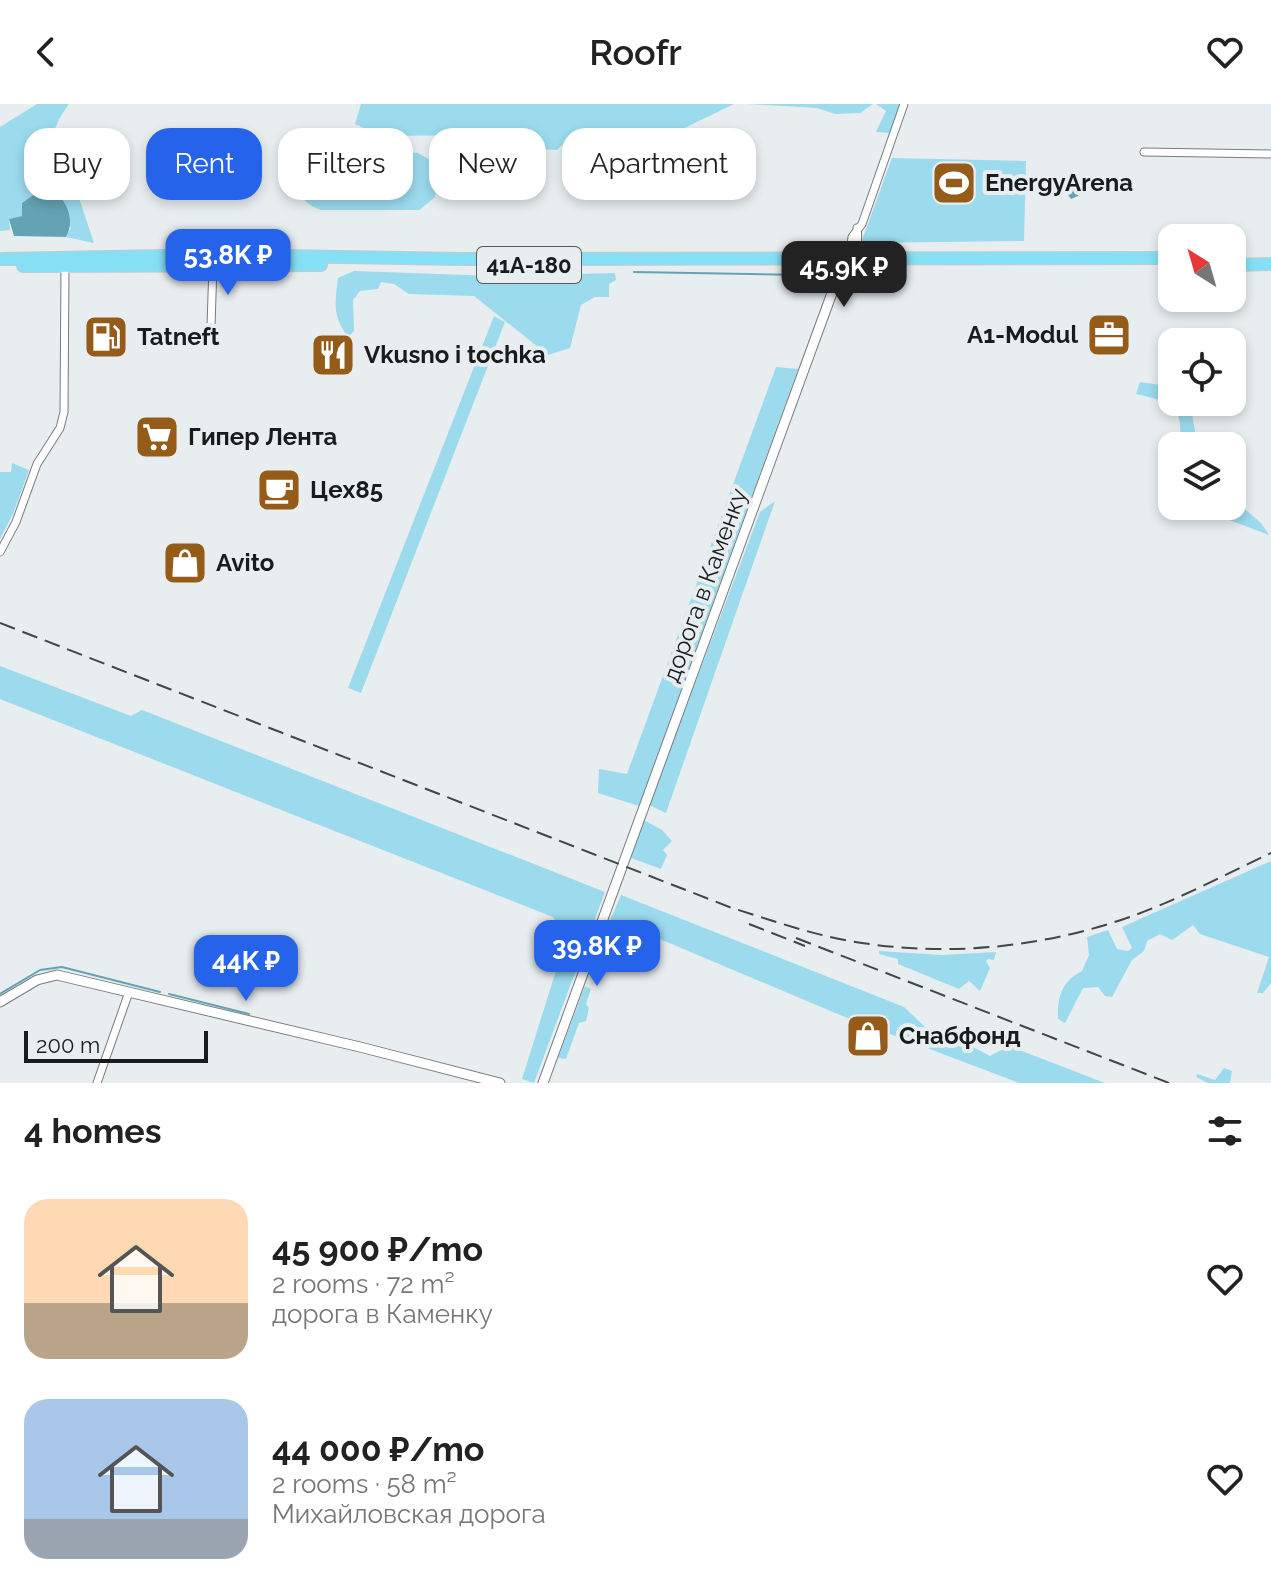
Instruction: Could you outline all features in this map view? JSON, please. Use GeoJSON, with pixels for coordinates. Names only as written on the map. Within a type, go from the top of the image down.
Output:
{"type":"FeatureCollection","features":[{"type":"Feature","properties":{"kind":"main road","name":"41А-180"},"geometry":{"type":"LineString","coordinates":[[847,261],[1158,258]]}},
{"type":"Feature","properties":{"kind":"main road"},"geometry":{"type":"LineString","coordinates":[[1246,258],[1271,258]]}},
{"type":"Feature","properties":{"kind":"main road","name":"41А-180"},"geometry":{"type":"LineString","coordinates":[[0,259],[1158,265]]}},
{"type":"Feature","properties":{"kind":"main road","name":"41А-180"},"geometry":{"type":"LineString","coordinates":[[0,266],[214,261]]}},
{"type":"Feature","properties":{"kind":"main road"},"geometry":{"type":"LineString","coordinates":[[1246,265],[1271,264]]}},
{"type":"Feature","properties":{"kind":"street","name":"дорога в Каменку"},"geometry":{"type":"LineString","coordinates":[[543,1083],[847,261],[855,250],[859,238],[857,228],[870,205],[904,104]]}},
{"type":"Feature","properties":{"kind":"street"},"geometry":{"type":"LineString","coordinates":[[1144,152],[1271,154]]}},
{"type":"Feature","properties":{"kind":"street"},"geometry":{"type":"LineString","coordinates":[[211,326],[214,261]]}},
{"type":"Feature","properties":{"kind":"street"},"geometry":{"type":"LineString","coordinates":[[0,552],[16,522],[37,464],[60,428],[64,412],[65,266]]}},
{"type":"Feature","properties":{"kind":"street"},"geometry":{"type":"LineString","coordinates":[[0,1002],[37,980],[57,975],[500,1083]]}},
{"type":"Feature","properties":{"kind":"street"},"geometry":{"type":"LineString","coordinates":[[97,1083],[129,992]]}},
{"type":"Feature","properties":{"kind":"shaded area"},"geometry":{"type":"Polygon","coordinates":[[[37,104],[69,104],[55,128],[24,128],[26,200],[22,203],[22,216],[9,219],[10,230],[0,231],[0,127],[37,104]]]}},
{"type":"Feature","properties":{"kind":"shaded area"},"geometry":{"type":"Polygon","coordinates":[[[361,104],[734,104],[684,128],[562,128],[562,145],[557,150],[546,149],[546,128],[429,128],[429,135],[413,136],[413,128],[364,128],[355,124],[361,104]]]}},
{"type":"Feature","properties":{"kind":"shaded area"},"geometry":{"type":"Polygon","coordinates":[[[747,104],[873,104],[860,113],[835,114],[817,108],[747,104]]]}},
{"type":"Feature","properties":{"kind":"shaded area"},"geometry":{"type":"Polygon","coordinates":[[[876,104],[900,104],[890,133],[876,132],[886,111],[876,104]]]}},
{"type":"Feature","properties":{"kind":"shaded area"},"geometry":{"type":"Polygon","coordinates":[[[413,153],[429,159],[429,200],[432,200],[419,210],[320,210],[304,200],[413,200],[413,153]]]}},
{"type":"Feature","properties":{"kind":"shaded area","name":"EnergyArena"},"geometry":{"type":"Polygon","coordinates":[[[892,158],[1026,161],[1024,241],[861,243],[892,158]]]}},
{"type":"Feature","properties":{"kind":"shaded area"},"geometry":{"type":"Polygon","coordinates":[[[1070,175],[1077,175],[1083,183],[1078,196],[1071,199],[1065,191],[1070,175]]]}},
{"type":"Feature","properties":{"kind":"shaded area"},"geometry":{"type":"Polygon","coordinates":[[[26,200],[62,200],[70,222],[66,237],[14,236],[9,219],[22,216],[22,203],[26,200]]]}},
{"type":"Feature","properties":{"kind":"shaded area"},"geometry":{"type":"Polygon","coordinates":[[[54,200],[80,200],[94,243],[66,237],[71,228],[54,200]]]}},
{"type":"Feature","properties":{"kind":"shaded area"},"geometry":{"type":"Polygon","coordinates":[[[354,271],[494,276],[615,273],[616,280],[609,284],[609,297],[595,297],[581,305],[570,348],[548,355],[474,296],[409,294],[394,284],[381,282],[378,289],[360,291],[353,300],[354,331],[348,337],[337,316],[336,295],[338,278],[354,271]]]}},
{"type":"Feature","properties":{"kind":"shaded area"},"geometry":{"type":"Polygon","coordinates":[[[494,316],[505,322],[361,693],[348,688],[494,316]]]}},
{"type":"Feature","properties":{"kind":"shaded area"},"geometry":{"type":"Polygon","coordinates":[[[776,367],[798,369],[639,806],[598,793],[599,769],[627,774],[776,367]]]}},
{"type":"Feature","properties":{"kind":"shaded area"},"geometry":{"type":"Polygon","coordinates":[[[1140,382],[1158,385],[1158,400],[1136,394],[1140,382]]]}},
{"type":"Feature","properties":{"kind":"shaded area"},"geometry":{"type":"Polygon","coordinates":[[[1178,416],[1192,416],[1195,432],[1180,432],[1178,416]]]}},
{"type":"Feature","properties":{"kind":"shaded area"},"geometry":{"type":"Polygon","coordinates":[[[12,463],[29,470],[0,539],[0,472],[11,472],[12,463]]]}},
{"type":"Feature","properties":{"kind":"shaded area"},"geometry":{"type":"Polygon","coordinates":[[[775,501],[666,813],[649,805],[760,512],[775,501]]]}},
{"type":"Feature","properties":{"kind":"shaded area"},"geometry":{"type":"Polygon","coordinates":[[[1246,510],[1269,535],[1229,520],[1246,520],[1246,510]]]}},
{"type":"Feature","properties":{"kind":"shaded area"},"geometry":{"type":"Polygon","coordinates":[[[0,666],[131,716],[142,710],[605,892],[534,1083],[522,1079],[565,942],[553,917],[0,699],[0,666]]]}},
{"type":"Feature","properties":{"kind":"shaded area"},"geometry":{"type":"Polygon","coordinates":[[[644,820],[662,830],[672,841],[663,850],[667,855],[661,869],[631,858],[644,820]]]}},
{"type":"Feature","properties":{"kind":"shaded area"},"geometry":{"type":"Polygon","coordinates":[[[1271,861],[1271,983],[1263,993],[1257,993],[1269,957],[1200,934],[1193,925],[1172,940],[1160,934],[1147,941],[1144,951],[1132,960],[1112,997],[1105,996],[1098,987],[1083,988],[1065,1023],[1058,1019],[1062,990],[1082,971],[1089,955],[1087,937],[1108,930],[1117,949],[1128,951],[1132,948],[1122,927],[1271,861]]]}},
{"type":"Feature","properties":{"kind":"shaded area"},"geometry":{"type":"Polygon","coordinates":[[[621,895],[904,1007],[941,1042],[956,1038],[990,1056],[1009,1046],[1105,1083],[1019,1083],[840,1015],[622,923],[606,930],[621,895]]]}},
{"type":"Feature","properties":{"kind":"shaded area"},"geometry":{"type":"Polygon","coordinates":[[[879,951],[942,955],[996,952],[994,960],[986,961],[990,968],[980,991],[969,981],[959,989],[898,964],[898,959],[879,954],[879,951]]]}},
{"type":"Feature","properties":{"kind":"shaded area"},"geometry":{"type":"Polygon","coordinates":[[[585,986],[591,989],[586,1004],[589,1008],[586,1021],[579,1023],[566,1059],[558,1058],[585,986]]]}},
{"type":"Feature","properties":{"kind":"shaded area"},"geometry":{"type":"Polygon","coordinates":[[[1224,1068],[1232,1071],[1230,1083],[1208,1083],[1196,1077],[1197,1074],[1215,1080],[1224,1068]]]}},
{"type":"Feature","properties":{"kind":"waterway"},"geometry":{"type":"LineString","coordinates":[[634,272],[801,275]]}},
{"type":"Feature","properties":{"kind":"waterway"},"geometry":{"type":"LineString","coordinates":[[0,994],[40,970],[62,967],[160,992]]}},
{"type":"Feature","properties":{"kind":"waterway"},"geometry":{"type":"LineString","coordinates":[[169,994],[249,1014]]}},
{"type":"Feature","properties":{"kind":"railway"},"geometry":{"type":"LineString","coordinates":[[0,623],[732,908],[805,931],[850,941],[918,949],[952,949],[1054,938],[1140,913],[1271,853]]}},
{"type":"Feature","properties":{"kind":"railway"},"geometry":{"type":"LineString","coordinates":[[749,924],[805,946]]}},
{"type":"Feature","properties":{"kind":"railway"},"geometry":{"type":"LineString","coordinates":[[796,938],[1169,1083]]}},
{"type":"Feature","properties":{"kind":"place","name":"EnergyArena"},"geometry":{"type":"Point","coordinates":[954,183]}},
{"type":"Feature","properties":{"kind":"place","name":"A1-Modul"},"geometry":{"type":"Point","coordinates":[1109,335]}},
{"type":"Feature","properties":{"kind":"place","name":"Tatneft"},"geometry":{"type":"Point","coordinates":[106,337]}},
{"type":"Feature","properties":{"kind":"place","name":"Vkusno i tochka"},"geometry":{"type":"Point","coordinates":[333,355]}},
{"type":"Feature","properties":{"kind":"place","name":"Гипер Лента"},"geometry":{"type":"Point","coordinates":[157,437]}},
{"type":"Feature","properties":{"kind":"place","name":"Цех85"},"geometry":{"type":"Point","coordinates":[279,490]}},
{"type":"Feature","properties":{"kind":"place","name":"Avito"},"geometry":{"type":"Point","coordinates":[185,563]}},
{"type":"Feature","properties":{"kind":"place","name":"Снабфонд"},"geometry":{"type":"Point","coordinates":[868,1036]}}]}
